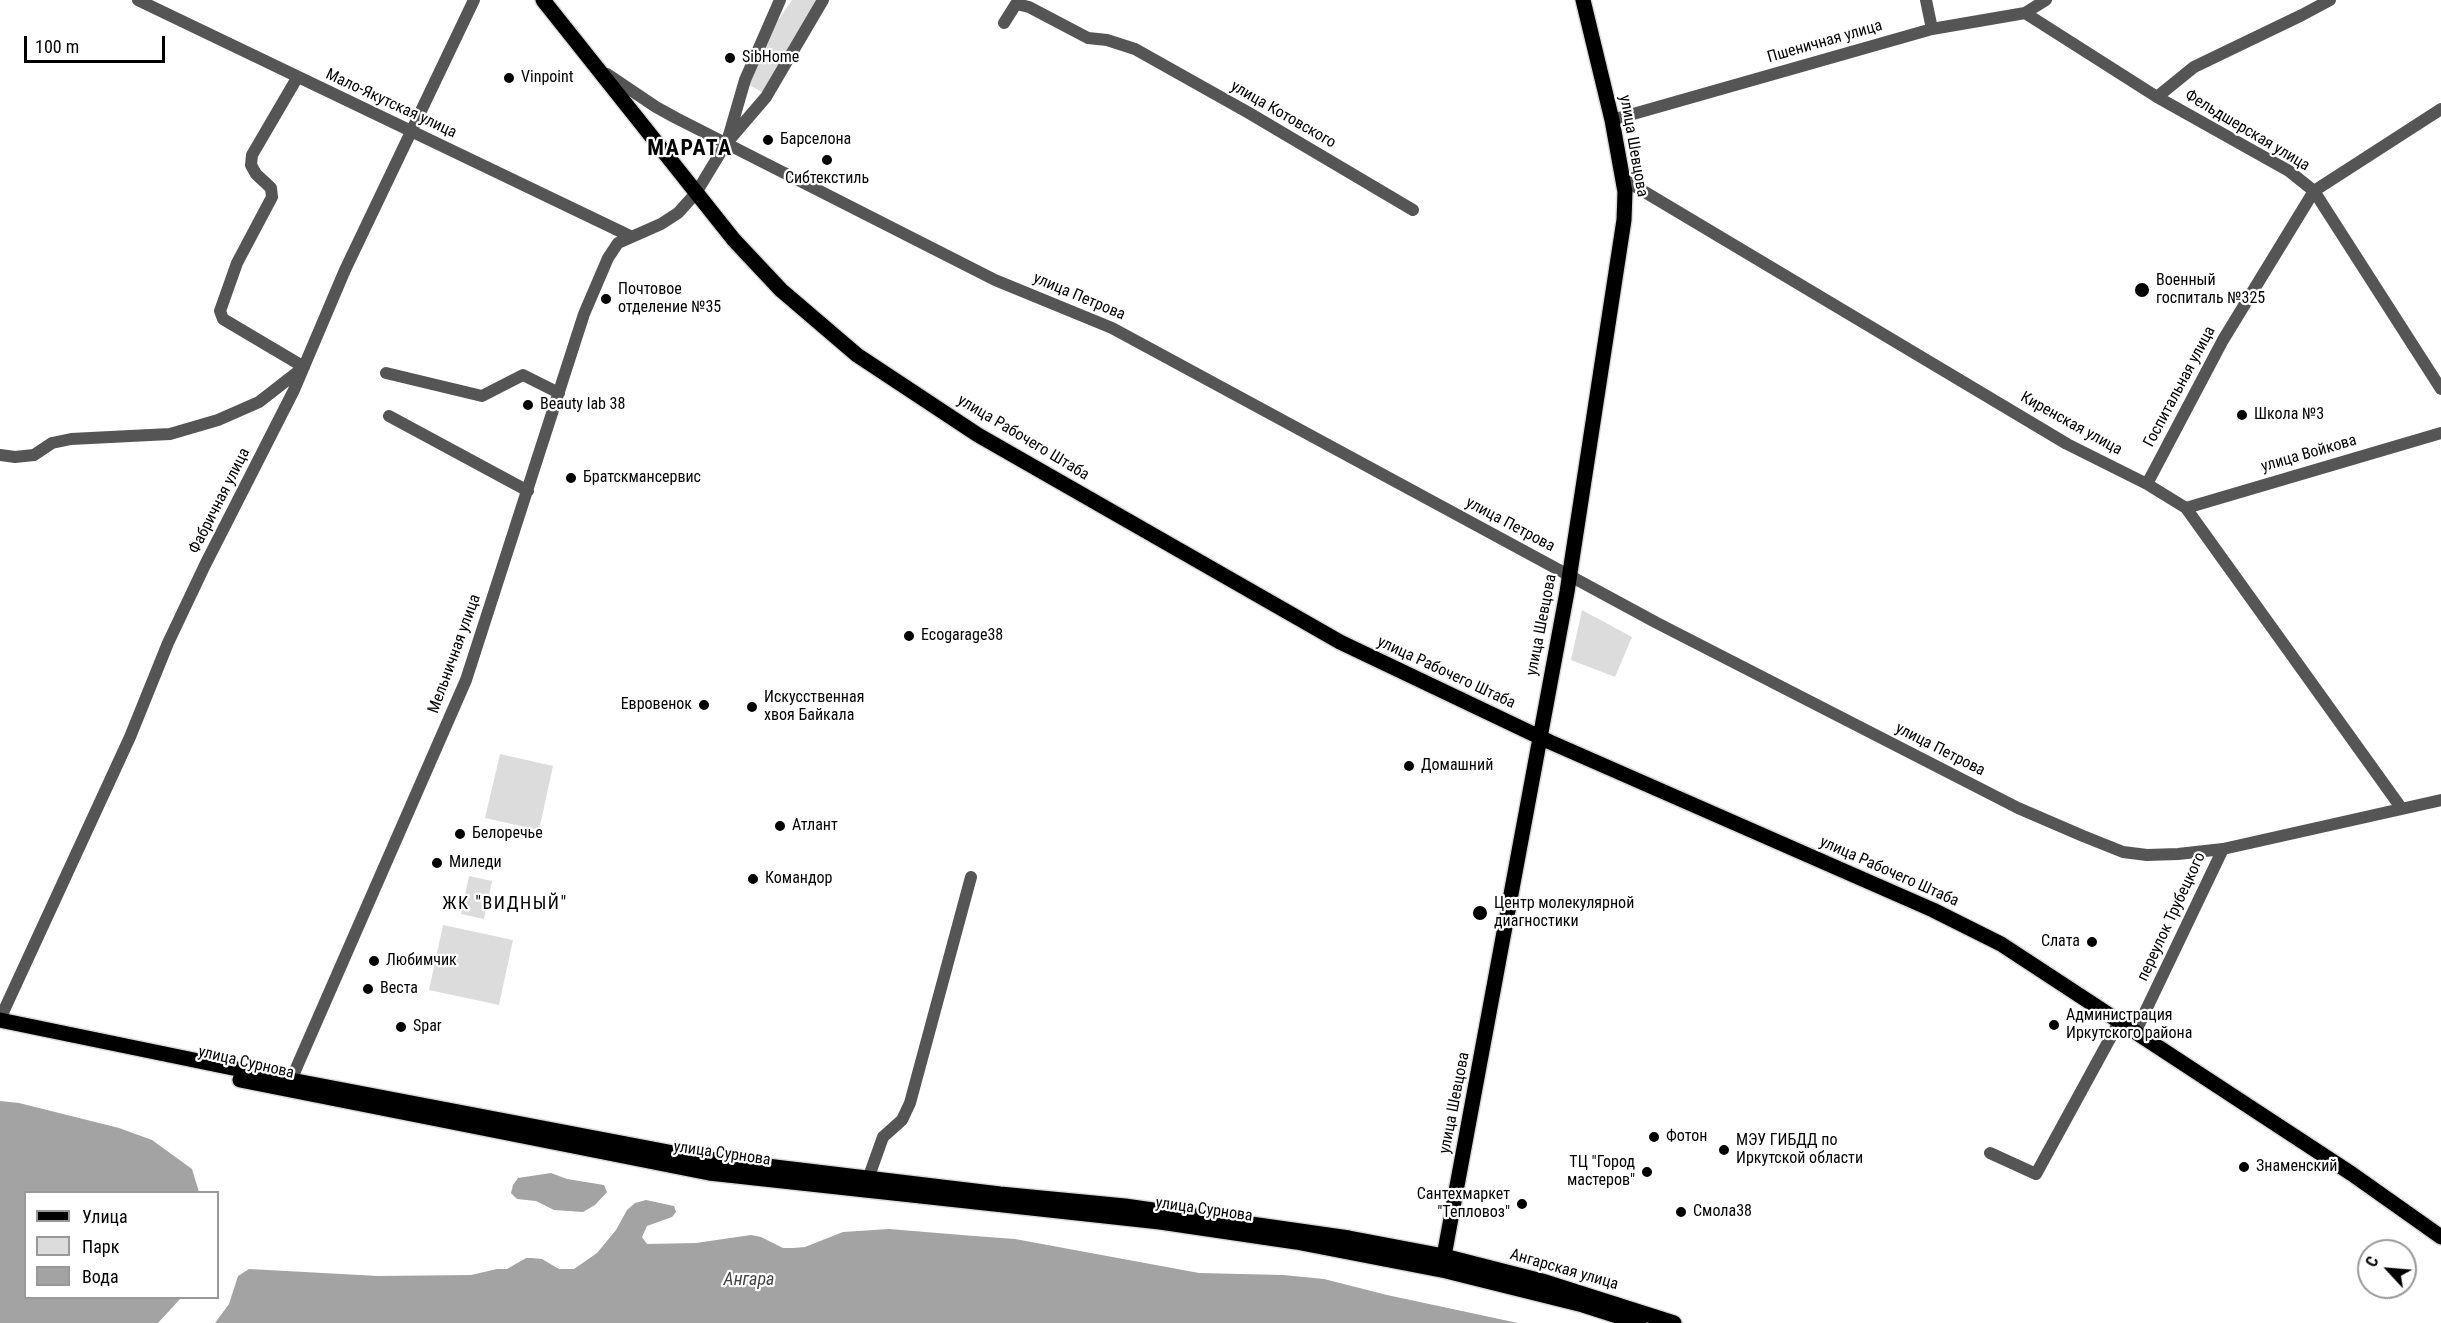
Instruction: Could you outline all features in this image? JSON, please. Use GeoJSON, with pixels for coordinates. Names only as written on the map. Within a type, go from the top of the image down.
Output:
{"type":"FeatureCollection","features":[{"type":"Feature","properties":{"kind":"main road","name":"улица Рабочего Штаба"},"geometry":{"type":"LineString","coordinates":[[543,0],[734,240],[781,290],[857,355],[978,435],[1340,642],[1539,736],[1933,910],[2001,944],[2352,1174],[2441,1237]]}},
{"type":"Feature","properties":{"kind":"main road","name":"улица Шевцова"},"geometry":{"type":"LineString","coordinates":[[1445,1264],[1539,736],[1570,576],[1624,220],[1623,179],[1612,120],[1583,0]]}},
{"type":"Feature","properties":{"kind":"main road","name":"улица Сурнова"},"geometry":{"type":"LineString","coordinates":[[0,1019],[291,1080],[700,1158],[868,1179],[1125,1206],[1295,1229],[1445,1264]]}},
{"type":"Feature","properties":{"kind":"main road","name":"улица Сурнова"},"geometry":{"type":"LineString","coordinates":[[0,1026],[291,1092],[709,1173],[1160,1222],[1445,1264]]}},
{"type":"Feature","properties":{"kind":"main road","name":"Ангарская улица"},"geometry":{"type":"LineString","coordinates":[[1445,1264],[1639,1323]]}},
{"type":"Feature","properties":{"kind":"main road","name":"Ангарская улица"},"geometry":{"type":"LineString","coordinates":[[1445,1264],[1582,1293],[1674,1323]]}},
{"type":"Feature","properties":{"kind":"street","name":"Мало-Якутская улица"},"geometry":{"type":"LineString","coordinates":[[138,0],[630,236]]}},
{"type":"Feature","properties":{"kind":"street","name":"Фабричная улица"},"geometry":{"type":"LineString","coordinates":[[0,1019],[130,737],[168,643],[304,367],[345,270],[474,0]]}},
{"type":"Feature","properties":{"kind":"street"},"geometry":{"type":"LineString","coordinates":[[727,142],[745,80],[780,0]]}},
{"type":"Feature","properties":{"kind":"street"},"geometry":{"type":"LineString","coordinates":[[630,236],[647,232],[678,213],[696,193],[727,142],[766,97],[823,0]]}},
{"type":"Feature","properties":{"kind":"street"},"geometry":{"type":"LineString","coordinates":[[1926,0],[1932,29]]}},
{"type":"Feature","properties":{"kind":"street","name":"Пшеничная улица"},"geometry":{"type":"LineString","coordinates":[[1612,120],[1932,29],[2025,13],[2046,0]]}},
{"type":"Feature","properties":{"kind":"street"},"geometry":{"type":"LineString","coordinates":[[2157,97],[2194,67],[2330,0]]}},
{"type":"Feature","properties":{"kind":"street","name":"улица Котовского"},"geometry":{"type":"LineString","coordinates":[[1004,23],[1016,4],[1029,7],[1088,38],[1107,40],[1135,49],[1413,210]]}},
{"type":"Feature","properties":{"kind":"street","name":"Фельдшерская улица"},"geometry":{"type":"LineString","coordinates":[[2025,13],[2157,97],[2289,171],[2314,191],[2441,389]]}},
{"type":"Feature","properties":{"kind":"street","name":"улица Петрова"},"geometry":{"type":"LineString","coordinates":[[600,69],[656,107],[995,280],[1112,328],[1570,576],[1897,747],[2018,808],[2123,852],[2147,855],[2223,849],[2441,800]]}},
{"type":"Feature","properties":{"kind":"street"},"geometry":{"type":"LineString","coordinates":[[0,455],[15,457],[34,455],[52,443],[71,439],[170,434],[218,420],[259,402],[304,367],[223,319],[220,312],[237,263],[272,197],[271,188],[256,174],[251,165],[252,155],[297,78]]}},
{"type":"Feature","properties":{"kind":"street","name":"Госпитальная улица"},"geometry":{"type":"LineString","coordinates":[[2147,484],[2223,340],[2314,191],[2441,109]]}},
{"type":"Feature","properties":{"kind":"street","name":"Киренская улица"},"geometry":{"type":"LineString","coordinates":[[1623,179],[2067,444],[2147,484],[2186,508],[2402,809]]}},
{"type":"Feature","properties":{"kind":"street","name":"Мельничная улица"},"geometry":{"type":"LineString","coordinates":[[291,1080],[466,680],[584,314],[608,258],[618,243],[630,236]]}},
{"type":"Feature","properties":{"kind":"street"},"geometry":{"type":"LineString","coordinates":[[386,373],[482,396],[523,375],[559,393]]}},
{"type":"Feature","properties":{"kind":"street"},"geometry":{"type":"LineString","coordinates":[[389,416],[528,491]]}},
{"type":"Feature","properties":{"kind":"street","name":"улица Войкова"},"geometry":{"type":"LineString","coordinates":[[2186,508],[2441,433]]}},
{"type":"Feature","properties":{"kind":"street","name":"переулок Трубецкого"},"geometry":{"type":"LineString","coordinates":[[2135,1032],[2223,849]]}},
{"type":"Feature","properties":{"kind":"street"},"geometry":{"type":"LineString","coordinates":[[868,1179],[883,1137],[902,1120],[910,1103],[971,877]]}},
{"type":"Feature","properties":{"kind":"street"},"geometry":{"type":"LineString","coordinates":[[1990,1152],[2036,1174],[2119,1022]]}},
{"type":"Feature","properties":{"kind":"green space"},"geometry":{"type":"Polygon","coordinates":[[[792,0],[816,0],[762,92],[749,85],[768,35],[792,0]]]}},
{"type":"Feature","properties":{"kind":"green space"},"geometry":{"type":"Polygon","coordinates":[[[1582,610],[1632,637],[1615,677],[1571,660],[1582,610]]]}},
{"type":"Feature","properties":{"kind":"green space"},"geometry":{"type":"Polygon","coordinates":[[[500,754],[553,766],[539,830],[485,818],[500,754]]]}},
{"type":"Feature","properties":{"kind":"green space"},"geometry":{"type":"Polygon","coordinates":[[[469,876],[492,881],[484,919],[461,914],[469,876]]]}},
{"type":"Feature","properties":{"kind":"green space"},"geometry":{"type":"Polygon","coordinates":[[[443,925],[513,940],[499,1005],[429,990],[443,925]]]}},
{"type":"Feature","properties":{"kind":"water"},"geometry":{"type":"Polygon","coordinates":[[[0,1101],[19,1103],[119,1128],[152,1140],[192,1169],[199,1191],[24,1191],[24,1299],[180,1299],[158,1323],[0,1323],[0,1101]]]}},
{"type":"Feature","properties":{"kind":"water"},"geometry":{"type":"Polygon","coordinates":[[[551,1173],[567,1179],[604,1185],[607,1192],[595,1205],[583,1212],[554,1210],[536,1201],[517,1199],[511,1193],[518,1178],[551,1173]]]}},
{"type":"Feature","properties":{"kind":"water","name":"Ангара"},"geometry":{"type":"Polygon","coordinates":[[[646,1200],[674,1206],[676,1212],[672,1217],[647,1226],[642,1237],[647,1244],[696,1243],[751,1235],[761,1237],[783,1248],[793,1248],[805,1247],[843,1232],[889,1229],[1015,1239],[1199,1273],[1283,1275],[1324,1279],[1518,1323],[215,1323],[229,1304],[238,1276],[249,1269],[378,1276],[471,1275],[507,1269],[526,1258],[532,1258],[542,1259],[559,1269],[574,1269],[597,1253],[616,1230],[627,1210],[635,1203],[646,1200]]]}},
{"type":"Feature","properties":{"kind":"place","name":"SibHome"},"geometry":{"type":"Point","coordinates":[730,58]}},
{"type":"Feature","properties":{"kind":"place","name":"Vinpoint"},"geometry":{"type":"Point","coordinates":[509,78]}},
{"type":"Feature","properties":{"kind":"place","name":"Барселона"},"geometry":{"type":"Point","coordinates":[768,140]}},
{"type":"Feature","properties":{"kind":"place","name":"Сибтекстиль"},"geometry":{"type":"Point","coordinates":[827,160]}},
{"type":"Feature","properties":{"kind":"place","name":"Военный госпиталь №325"},"geometry":{"type":"Point","coordinates":[2142,290]}},
{"type":"Feature","properties":{"kind":"place","name":"Почтовое отделение №35"},"geometry":{"type":"Point","coordinates":[606,299]}},
{"type":"Feature","properties":{"kind":"place","name":"Beauty lab 38"},"geometry":{"type":"Point","coordinates":[528,405]}},
{"type":"Feature","properties":{"kind":"place","name":"Школа №3"},"geometry":{"type":"Point","coordinates":[2242,415]}},
{"type":"Feature","properties":{"kind":"place","name":"Братскмансервис"},"geometry":{"type":"Point","coordinates":[571,478]}},
{"type":"Feature","properties":{"kind":"place","name":"Ecogarage38"},"geometry":{"type":"Point","coordinates":[909,636]}},
{"type":"Feature","properties":{"kind":"place","name":"Евровенок"},"geometry":{"type":"Point","coordinates":[704,705]}},
{"type":"Feature","properties":{"kind":"place","name":"Искусственная хвоя Байкала"},"geometry":{"type":"Point","coordinates":[752,707]}},
{"type":"Feature","properties":{"kind":"place","name":"Домашний"},"geometry":{"type":"Point","coordinates":[1409,766]}},
{"type":"Feature","properties":{"kind":"place","name":"Атлант"},"geometry":{"type":"Point","coordinates":[780,826]}},
{"type":"Feature","properties":{"kind":"place","name":"Белоречье"},"geometry":{"type":"Point","coordinates":[460,834]}},
{"type":"Feature","properties":{"kind":"place","name":"Миледи"},"geometry":{"type":"Point","coordinates":[437,863]}},
{"type":"Feature","properties":{"kind":"place","name":"Командор"},"geometry":{"type":"Point","coordinates":[753,879]}},
{"type":"Feature","properties":{"kind":"place","name":"Центр молекулярной диагностики"},"geometry":{"type":"Point","coordinates":[1480,913]}},
{"type":"Feature","properties":{"kind":"place","name":"Слата"},"geometry":{"type":"Point","coordinates":[2092,942]}},
{"type":"Feature","properties":{"kind":"place","name":"Любимчик"},"geometry":{"type":"Point","coordinates":[374,961]}},
{"type":"Feature","properties":{"kind":"place","name":"Веста"},"geometry":{"type":"Point","coordinates":[368,989]}},
{"type":"Feature","properties":{"kind":"place","name":"Администрация Иркутского района"},"geometry":{"type":"Point","coordinates":[2054,1025]}},
{"type":"Feature","properties":{"kind":"place","name":"Spar"},"geometry":{"type":"Point","coordinates":[401,1027]}},
{"type":"Feature","properties":{"kind":"place","name":"Фотон"},"geometry":{"type":"Point","coordinates":[1654,1137]}},
{"type":"Feature","properties":{"kind":"place","name":"МЭУ ГИБДД по Иркутской области"},"geometry":{"type":"Point","coordinates":[1724,1150]}},
{"type":"Feature","properties":{"kind":"place","name":"Знаменский"},"geometry":{"type":"Point","coordinates":[2244,1167]}},
{"type":"Feature","properties":{"kind":"place","name":"ТЦ \"Город мастеров\""},"geometry":{"type":"Point","coordinates":[1647,1172]}},
{"type":"Feature","properties":{"kind":"place","name":"Сантехмаркет \"Тепловоз\""},"geometry":{"type":"Point","coordinates":[1522,1204]}},
{"type":"Feature","properties":{"kind":"place","name":"Смола38"},"geometry":{"type":"Point","coordinates":[1681,1212]}},
{"type":"Feature","properties":{"kind":"district","name":"МАРАТА"},"geometry":{"type":"Point","coordinates":[690,149]}},
{"type":"Feature","properties":{"kind":"district","name":"ЖК \"ВИДНЫЙ\""},"geometry":{"type":"Point","coordinates":[505,904]}}]}
